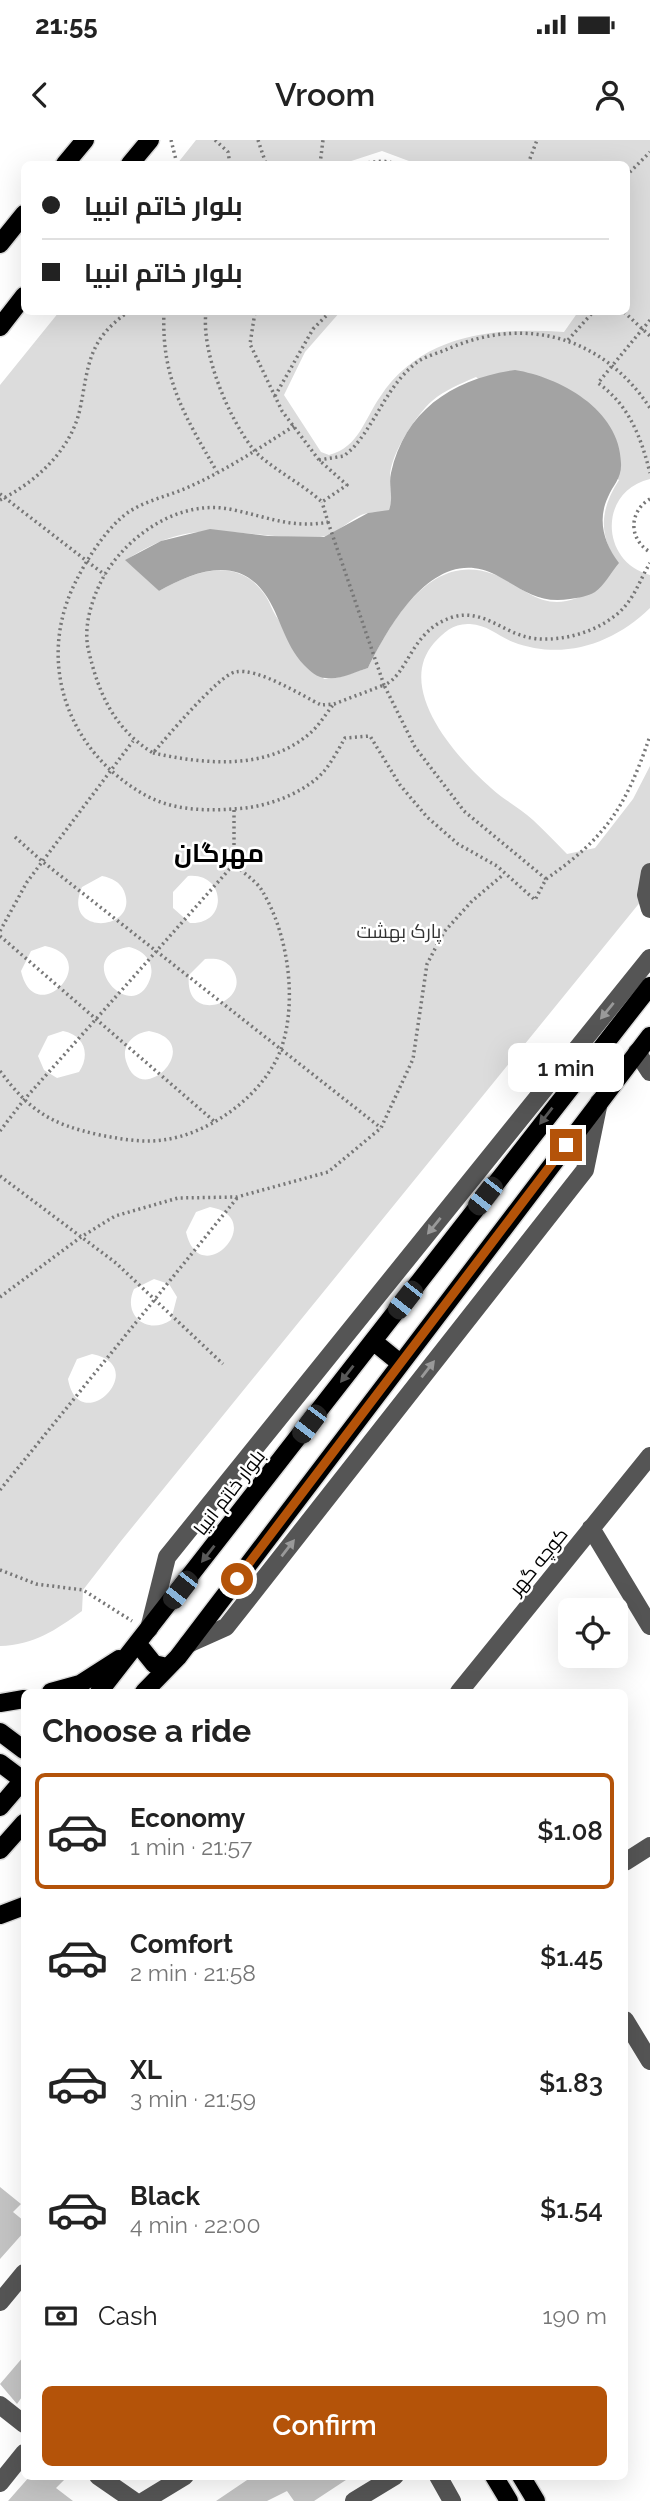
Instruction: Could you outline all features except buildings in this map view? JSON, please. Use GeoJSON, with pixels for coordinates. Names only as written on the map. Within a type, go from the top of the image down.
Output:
{"type":"FeatureCollection","features":[{"type":"Feature","properties":{"kind":"main road"},"geometry":{"type":"LineString","coordinates":[[68,161],[85,140]]}},
{"type":"Feature","properties":{"kind":"main road"},"geometry":{"type":"LineString","coordinates":[[132,161],[150,140]]}},
{"type":"Feature","properties":{"kind":"main road"},"geometry":{"type":"LineString","coordinates":[[0,244],[21,218]]}},
{"type":"Feature","properties":{"kind":"main road"},"geometry":{"type":"LineString","coordinates":[[0,327],[21,300]]}},
{"type":"Feature","properties":{"kind":"main road","name":"بلوار خاتم انبیا"},"geometry":{"type":"LineString","coordinates":[[101,1689],[650,986]]}},
{"type":"Feature","properties":{"kind":"main road"},"geometry":{"type":"LineString","coordinates":[[147,1689],[177,1656],[650,1037]]}},
{"type":"Feature","properties":{"kind":"main road"},"geometry":{"type":"LineString","coordinates":[[373,1341],[400,1363]]}},
{"type":"Feature","properties":{"kind":"main road"},"geometry":{"type":"LineString","coordinates":[[62,1689],[80,1684],[140,1642],[154,1664],[177,1656]]}},
{"type":"Feature","properties":{"kind":"main road"},"geometry":{"type":"LineString","coordinates":[[163,1689],[177,1656]]}},
{"type":"Feature","properties":{"kind":"main road"},"geometry":{"type":"LineString","coordinates":[[0,1703],[21,1700]]}},
{"type":"Feature","properties":{"kind":"main road"},"geometry":{"type":"LineString","coordinates":[[0,1732],[21,1748]]}},
{"type":"Feature","properties":{"kind":"main road"},"geometry":{"type":"LineString","coordinates":[[0,1763],[21,1778]]}},
{"type":"Feature","properties":{"kind":"main road"},"geometry":{"type":"LineString","coordinates":[[0,1807],[21,1783]]}},
{"type":"Feature","properties":{"kind":"main road"},"geometry":{"type":"LineString","coordinates":[[0,1850],[21,1826]]}},
{"type":"Feature","properties":{"kind":"main road"},"geometry":{"type":"LineString","coordinates":[[0,1915],[21,1907]]}},
{"type":"Feature","properties":{"kind":"main road"},"geometry":{"type":"LineString","coordinates":[[496,2480],[509,2501]]}},
{"type":"Feature","properties":{"kind":"main road"},"geometry":{"type":"LineString","coordinates":[[523,2480],[536,2501]]}},
{"type":"Feature","properties":{"kind":"street"},"geometry":{"type":"LineString","coordinates":[[650,872],[646,895],[650,909]]}},
{"type":"Feature","properties":{"kind":"street"},"geometry":{"type":"LineString","coordinates":[[140,1642],[167,1557],[650,958]]}},
{"type":"Feature","properties":{"kind":"street"},"geometry":{"type":"LineString","coordinates":[[637,1052],[650,1072]]}},
{"type":"Feature","properties":{"kind":"street"},"geometry":{"type":"LineString","coordinates":[[177,1656],[226,1627],[585,1170],[599,1102]]}},
{"type":"Feature","properties":{"kind":"street","name":"کوچه گهر"},"geometry":{"type":"LineString","coordinates":[[460,1689],[650,1455]]}},
{"type":"Feature","properties":{"kind":"street"},"geometry":{"type":"LineString","coordinates":[[591,1528],[650,1626]]}},
{"type":"Feature","properties":{"kind":"street"},"geometry":{"type":"LineString","coordinates":[[628,1860],[650,1846]]}},
{"type":"Feature","properties":{"kind":"street"},"geometry":{"type":"LineString","coordinates":[[628,2025],[650,2061]]}},
{"type":"Feature","properties":{"kind":"street"},"geometry":{"type":"LineString","coordinates":[[0,2302],[21,2277]]}},
{"type":"Feature","properties":{"kind":"street"},"geometry":{"type":"LineString","coordinates":[[0,2405],[21,2422]]}},
{"type":"Feature","properties":{"kind":"street"},"geometry":{"type":"LineString","coordinates":[[0,2483],[21,2457]]}},
{"type":"Feature","properties":{"kind":"street"},"geometry":{"type":"LineString","coordinates":[[104,2480],[134,2501]]}},
{"type":"Feature","properties":{"kind":"street"},"geometry":{"type":"LineString","coordinates":[[144,2501],[174,2480]]}},
{"type":"Feature","properties":{"kind":"street"},"geometry":{"type":"LineString","coordinates":[[354,2501],[388,2480]]}},
{"type":"Feature","properties":{"kind":"street"},"geometry":{"type":"LineString","coordinates":[[440,2480],[452,2501]]}},
{"type":"Feature","properties":{"kind":"path"},"geometry":{"type":"LineString","coordinates":[[171,140],[176,161]]}},
{"type":"Feature","properties":{"kind":"path"},"geometry":{"type":"LineString","coordinates":[[215,140],[228,152],[230,161]]}},
{"type":"Feature","properties":{"kind":"path"},"geometry":{"type":"LineString","coordinates":[[258,140],[265,161]]}},
{"type":"Feature","properties":{"kind":"path"},"geometry":{"type":"LineString","coordinates":[[320,161],[323,140]]}},
{"type":"Feature","properties":{"kind":"path"},"geometry":{"type":"LineString","coordinates":[[529,161],[537,140]]}},
{"type":"Feature","properties":{"kind":"path"},"geometry":{"type":"LineString","coordinates":[[630,172],[650,152]]}},
{"type":"Feature","properties":{"kind":"path"},"geometry":{"type":"LineString","coordinates":[[2,499],[35,479],[55,458],[79,411],[82,384],[92,350],[113,322],[124,315]]}},
{"type":"Feature","properties":{"kind":"path"},"geometry":{"type":"LineString","coordinates":[[164,315],[163,332],[169,371],[178,404],[217,472]]}},
{"type":"Feature","properties":{"kind":"path"},"geometry":{"type":"LineString","coordinates":[[206,315],[212,368],[238,425],[254,451],[305,486],[322,502],[377,668],[415,747],[464,811],[546,879]]}},
{"type":"Feature","properties":{"kind":"path"},"geometry":{"type":"LineString","coordinates":[[255,315],[250,344],[275,396],[319,460],[347,485],[322,502]]}},
{"type":"Feature","properties":{"kind":"path"},"geometry":{"type":"LineString","coordinates":[[275,396],[313,329],[327,315]]}},
{"type":"Feature","properties":{"kind":"path"},"geometry":{"type":"LineString","coordinates":[[568,340],[590,315]]}},
{"type":"Feature","properties":{"kind":"path"},"geometry":{"type":"LineString","coordinates":[[627,315],[650,336]]}},
{"type":"Feature","properties":{"kind":"path"},"geometry":{"type":"LineString","coordinates":[[650,320],[598,383],[615,395],[632,421],[650,473]]}},
{"type":"Feature","properties":{"kind":"path"},"geometry":{"type":"LineString","coordinates":[[319,460],[344,456],[353,449],[393,386],[418,361],[468,341],[509,332],[568,340],[615,365],[636,387],[650,408]]}},
{"type":"Feature","properties":{"kind":"path"},"geometry":{"type":"LineString","coordinates":[[294,426],[192,486],[143,504],[120,519],[86,561],[64,606],[59,664],[67,712],[92,753],[111,771],[148,797],[176,806],[207,811],[258,807],[281,799],[324,771],[345,738],[370,736],[400,785],[427,817],[458,844],[497,866],[535,900],[546,879],[584,852],[624,802],[650,736]]}},
{"type":"Feature","properties":{"kind":"path"},"geometry":{"type":"LineString","coordinates":[[0,494],[2,499],[105,575]]}},
{"type":"Feature","properties":{"kind":"path"},"geometry":{"type":"LineString","coordinates":[[650,499],[640,506],[633,525],[639,543],[650,552]]}},
{"type":"Feature","properties":{"kind":"path"},"geometry":{"type":"LineString","coordinates":[[328,522],[310,526],[291,525],[231,509],[186,512],[136,536],[120,552],[95,594],[87,641],[96,682],[115,720],[133,740],[153,753],[188,761],[219,762],[281,752],[310,734],[334,705]]}},
{"type":"Feature","properties":{"kind":"path"},"geometry":{"type":"LineString","coordinates":[[153,753],[216,686],[233,672],[249,672],[321,705],[334,705],[396,680],[420,636],[454,617],[485,617],[525,636],[563,637],[601,626],[626,605],[650,563]]}},
{"type":"Feature","properties":{"kind":"path"},"geometry":{"type":"LineString","coordinates":[[0,931],[27,883],[133,740]]}},
{"type":"Feature","properties":{"kind":"path"},"geometry":{"type":"LineString","coordinates":[[0,1131],[23,1101],[234,864],[234,809]]}},
{"type":"Feature","properties":{"kind":"path"},"geometry":{"type":"LineString","coordinates":[[15,838],[43,863],[158,950],[381,1128]]}},
{"type":"Feature","properties":{"kind":"path"},"geometry":{"type":"LineString","coordinates":[[0,1071],[23,1101],[64,1125],[125,1140],[165,1140],[215,1122],[242,1101],[267,1075],[281,1048],[289,993],[284,942],[261,888],[234,864]]}},
{"type":"Feature","properties":{"kind":"path"},"geometry":{"type":"LineString","coordinates":[[0,1297],[115,1216],[178,1198],[237,1197],[328,1172],[381,1128],[413,1059],[427,964],[444,932],[472,901],[504,874]]}},
{"type":"Feature","properties":{"kind":"path"},"geometry":{"type":"LineString","coordinates":[[0,936],[215,1122]]}},
{"type":"Feature","properties":{"kind":"path"},"geometry":{"type":"LineString","coordinates":[[0,1176],[116,1263],[154,1302],[223,1364]]}},
{"type":"Feature","properties":{"kind":"path"},"geometry":{"type":"LineString","coordinates":[[0,1490],[237,1197]]}},
{"type":"Feature","properties":{"kind":"path"},"geometry":{"type":"LineString","coordinates":[[0,1570],[36,1584],[83,1590],[140,1642]]}},
{"type":"Feature","properties":{"kind":"green space","name":"پارک بهشت"},"geometry":{"type":"Polygon","coordinates":[[[196,140],[650,140],[650,479],[633,486],[621,497],[614,511],[612,527],[614,542],[622,556],[634,568],[650,575],[650,608],[636,621],[604,640],[569,649],[532,647],[513,642],[482,626],[459,625],[434,643],[424,661],[421,681],[435,722],[463,760],[496,792],[533,820],[567,854],[595,848],[633,799],[650,766],[650,890],[121,1541],[83,1590],[82,1611],[44,1635],[23,1643],[0,1646],[0,385],[57,315],[337,315],[305,352],[284,395],[321,452],[329,455],[347,446],[354,439],[380,397],[397,376],[438,347],[486,334],[512,331],[564,332],[576,315],[630,315],[630,161],[409,161],[382,151],[351,161],[179,161],[196,140]],[[476,377],[432,401],[405,436],[391,469],[392,498],[389,510],[362,515],[320,537],[222,531],[177,536],[126,560],[159,591],[186,578],[214,570],[241,574],[254,582],[265,595],[278,619],[324,679],[368,668],[401,612],[432,582],[450,573],[470,570],[493,574],[532,595],[552,602],[583,595],[618,563],[607,542],[604,522],[608,501],[619,480],[476,377]],[[102,876],[82,887],[78,903],[82,914],[90,921],[112,921],[122,915],[126,905],[124,891],[112,879],[102,876]],[[188,876],[173,892],[173,908],[190,923],[203,921],[217,908],[216,890],[210,882],[201,877],[188,876]],[[45,946],[31,951],[21,971],[29,988],[39,995],[51,993],[61,986],[69,964],[62,953],[45,946]],[[129,947],[112,953],[105,963],[105,974],[111,985],[120,993],[131,996],[142,992],[151,973],[147,958],[129,947]],[[205,959],[189,975],[190,992],[197,1001],[207,1005],[218,1004],[235,990],[236,979],[225,962],[205,959]],[[63,1031],[48,1036],[38,1056],[44,1070],[57,1078],[79,1072],[85,1052],[76,1037],[63,1031]],[[149,1031],[138,1034],[127,1045],[126,1061],[134,1075],[144,1079],[155,1077],[172,1059],[172,1048],[166,1038],[149,1031]],[[210,1207],[196,1212],[186,1232],[194,1249],[204,1255],[216,1254],[226,1246],[232,1236],[234,1224],[227,1214],[210,1207]],[[154,1279],[134,1289],[131,1298],[134,1314],[139,1320],[153,1326],[171,1320],[177,1297],[169,1284],[154,1279]],[[92,1354],[77,1359],[68,1379],[75,1396],[85,1403],[97,1401],[107,1394],[114,1383],[116,1372],[109,1361],[92,1354]]]}},
{"type":"Feature","properties":{"kind":"shaded area"},"geometry":{"type":"Polygon","coordinates":[[[515,370],[550,380],[584,399],[599,412],[618,444],[620,473],[608,497],[603,523],[609,548],[619,563],[595,592],[570,599],[548,599],[474,568],[453,570],[434,579],[417,593],[389,630],[368,668],[342,677],[326,678],[314,674],[297,657],[265,594],[254,582],[241,574],[214,570],[186,578],[159,591],[125,560],[161,541],[210,529],[268,536],[324,537],[368,513],[389,510],[390,478],[398,451],[420,415],[435,401],[471,381],[515,370]]]}},
{"type":"Feature","properties":{"kind":"district","name":"مهرگان"},"geometry":{"type":"Point","coordinates":[219,853]}},
{"type":"Feature","properties":{"kind":"route"},"geometry":{"type":"LineString","coordinates":[[237,1579],[566,1145]]}}]}
